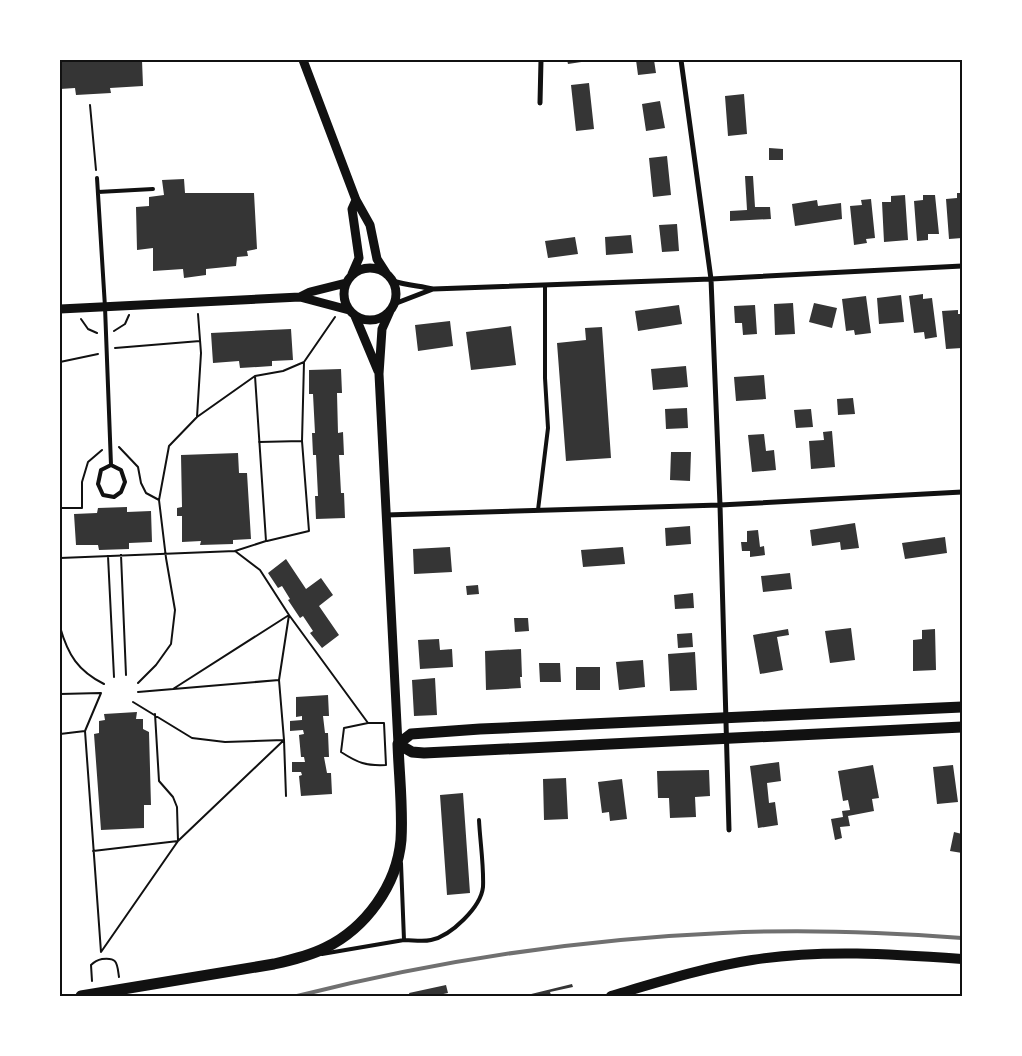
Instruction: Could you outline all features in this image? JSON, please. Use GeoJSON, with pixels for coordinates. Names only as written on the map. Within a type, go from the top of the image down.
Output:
{"type":"FeatureCollection","features":[{"type":"Feature","properties":{"kind":"main road"},"geometry":{"type":"LineString","coordinates":[[398,744],[411,734],[480,729],[962,707]]}},
{"type":"Feature","properties":{"kind":"main road"},"geometry":{"type":"LineString","coordinates":[[398,744],[412,752],[424,753],[962,727]]}},
{"type":"Feature","properties":{"kind":"main road"},"geometry":{"type":"LineString","coordinates":[[81,996],[105,994],[300,958],[326,948],[362,922],[371,912],[386,888],[393,873],[401,840],[398,744]]}},
{"type":"Feature","properties":{"kind":"main road"},"geometry":{"type":"LineString","coordinates":[[611,996],[650,984],[735,963],[767,958],[799,955],[858,954],[962,959]]}},
{"type":"Feature","properties":{"kind":"street"},"geometry":{"type":"LineString","coordinates":[[303,60],[356,200],[370,224],[377,259],[393,281],[396,295],[382,329],[379,374],[398,744]]}},
{"type":"Feature","properties":{"kind":"street"},"geometry":{"type":"LineString","coordinates":[[540,103],[541,60]]}},
{"type":"Feature","properties":{"kind":"street"},"geometry":{"type":"LineString","coordinates":[[681,60],[711,279],[720,505],[729,830]]}},
{"type":"Feature","properties":{"kind":"street"},"geometry":{"type":"LineString","coordinates":[[356,200],[352,209],[358,258],[352,274],[346,283],[345,303],[352,313],[379,374]]}},
{"type":"Feature","properties":{"kind":"street"},"geometry":{"type":"LineString","coordinates":[[393,281],[433,289],[711,279],[962,266]]}},
{"type":"Feature","properties":{"kind":"street"},"geometry":{"type":"LineString","coordinates":[[352,274],[360,269],[369,268],[378,269],[386,273]]}},
{"type":"Feature","properties":{"kind":"street"},"geometry":{"type":"LineString","coordinates":[[300,297],[310,292],[346,283]]}},
{"type":"Feature","properties":{"kind":"street"},"geometry":{"type":"LineString","coordinates":[[60,309],[300,297],[352,313],[362,319],[377,319],[385,316],[392,307],[433,289]]}},
{"type":"Feature","properties":{"kind":"street"},"geometry":{"type":"LineString","coordinates":[[386,515],[720,505],[962,492]]}},
{"type":"Feature","properties":{"kind":"lane"},"geometry":{"type":"LineString","coordinates":[[97,178],[105,307],[111,465]]}},
{"type":"Feature","properties":{"kind":"lane"},"geometry":{"type":"LineString","coordinates":[[98,192],[153,189]]}},
{"type":"Feature","properties":{"kind":"lane"},"geometry":{"type":"LineString","coordinates":[[538,510],[548,428],[545,378],[545,286]]}},
{"type":"Feature","properties":{"kind":"lane"},"geometry":{"type":"LineString","coordinates":[[111,465],[122,470],[125,482],[122,492],[114,497],[104,495],[98,484],[102,470],[111,465]]}},
{"type":"Feature","properties":{"kind":"lane"},"geometry":{"type":"LineString","coordinates":[[300,958],[404,940],[430,941],[447,934],[475,906],[483,888],[479,820]]}},
{"type":"Feature","properties":{"kind":"lane"},"geometry":{"type":"LineString","coordinates":[[401,840],[404,940]]}},
{"type":"Feature","properties":{"kind":"path"},"geometry":{"type":"LineString","coordinates":[[90,106],[97,178]]}},
{"type":"Feature","properties":{"kind":"path"},"geometry":{"type":"LineString","coordinates":[[196,417],[200,353],[198,314]]}},
{"type":"Feature","properties":{"kind":"path"},"geometry":{"type":"LineString","coordinates":[[113,331],[126,324],[130,315]]}},
{"type":"Feature","properties":{"kind":"path"},"geometry":{"type":"LineString","coordinates":[[138,683],[156,665],[171,644],[174,610],[159,500],[169,446],[196,417],[254,376],[283,370],[304,362],[337,316]]}},
{"type":"Feature","properties":{"kind":"path"},"geometry":{"type":"LineString","coordinates":[[80,317],[88,329],[97,332],[98,339]]}},
{"type":"Feature","properties":{"kind":"path"},"geometry":{"type":"LineString","coordinates":[[114,348],[200,341]]}},
{"type":"Feature","properties":{"kind":"path"},"geometry":{"type":"LineString","coordinates":[[60,362],[98,354],[98,346]]}},
{"type":"Feature","properties":{"kind":"path"},"geometry":{"type":"LineString","coordinates":[[60,558],[235,551],[266,541],[309,531],[302,441],[304,362]]}},
{"type":"Feature","properties":{"kind":"path"},"geometry":{"type":"LineString","coordinates":[[254,376],[266,541]]}},
{"type":"Feature","properties":{"kind":"path"},"geometry":{"type":"LineString","coordinates":[[60,508],[82,508],[82,482],[88,462],[102,451],[102,441]]}},
{"type":"Feature","properties":{"kind":"path"},"geometry":{"type":"LineString","coordinates":[[259,442],[302,441]]}},
{"type":"Feature","properties":{"kind":"path"},"geometry":{"type":"LineString","coordinates":[[119,442],[120,448],[138,467],[141,483],[146,493],[159,500]]}},
{"type":"Feature","properties":{"kind":"path"},"geometry":{"type":"LineString","coordinates":[[235,551],[260,570],[288,615],[368,723]]}},
{"type":"Feature","properties":{"kind":"path"},"geometry":{"type":"LineString","coordinates":[[121,555],[126,675]]}},
{"type":"Feature","properties":{"kind":"path"},"geometry":{"type":"LineString","coordinates":[[108,556],[114,677]]}},
{"type":"Feature","properties":{"kind":"path"},"geometry":{"type":"LineString","coordinates":[[286,796],[279,680],[288,615]]}},
{"type":"Feature","properties":{"kind":"path"},"geometry":{"type":"LineString","coordinates":[[173,689],[288,615]]}},
{"type":"Feature","properties":{"kind":"path"},"geometry":{"type":"LineString","coordinates":[[60,627],[65,645],[79,668],[90,677],[104,684]]}},
{"type":"Feature","properties":{"kind":"path"},"geometry":{"type":"LineString","coordinates":[[138,692],[279,680]]}},
{"type":"Feature","properties":{"kind":"path"},"geometry":{"type":"LineString","coordinates":[[60,694],[101,692],[85,731],[102,959]]}},
{"type":"Feature","properties":{"kind":"path"},"geometry":{"type":"LineString","coordinates":[[133,702],[192,738],[226,742],[284,740]]}},
{"type":"Feature","properties":{"kind":"path"},"geometry":{"type":"LineString","coordinates":[[155,714],[159,781],[172,797],[177,807],[178,841]]}},
{"type":"Feature","properties":{"kind":"path"},"geometry":{"type":"LineString","coordinates":[[368,723],[384,723],[386,765],[359,764],[341,752],[344,728],[368,723]]}},
{"type":"Feature","properties":{"kind":"path"},"geometry":{"type":"LineString","coordinates":[[60,734],[85,731]]}},
{"type":"Feature","properties":{"kind":"path"},"geometry":{"type":"LineString","coordinates":[[101,952],[178,841],[284,740]]}},
{"type":"Feature","properties":{"kind":"path"},"geometry":{"type":"LineString","coordinates":[[94,851],[178,841]]}},
{"type":"Feature","properties":{"kind":"path"},"geometry":{"type":"LineString","coordinates":[[92,984],[91,965],[94,961],[102,959],[110,958],[115,962],[119,979]]}},
{"type":"Feature","properties":{"kind":"building"},"geometry":{"type":"Polygon","coordinates":[[[60,60],[142,60],[143,86],[110,88],[111,93],[76,95],[75,88],[60,89],[60,60]]]}},
{"type":"Feature","properties":{"kind":"building"},"geometry":{"type":"Polygon","coordinates":[[[567,60],[588,60],[588,61],[568,64],[567,60]]]}},
{"type":"Feature","properties":{"kind":"building"},"geometry":{"type":"Polygon","coordinates":[[[636,60],[654,60],[656,73],[638,75],[636,60]]]}},
{"type":"Feature","properties":{"kind":"building"},"geometry":{"type":"Polygon","coordinates":[[[589,83],[594,129],[576,131],[571,85],[589,83]]]}},
{"type":"Feature","properties":{"kind":"building"},"geometry":{"type":"Polygon","coordinates":[[[744,94],[747,134],[728,136],[725,96],[744,94]]]}},
{"type":"Feature","properties":{"kind":"building"},"geometry":{"type":"Polygon","coordinates":[[[660,101],[665,128],[646,131],[642,104],[660,101]]]}},
{"type":"Feature","properties":{"kind":"building"},"geometry":{"type":"Polygon","coordinates":[[[769,148],[783,149],[783,160],[769,160],[769,148]]]}},
{"type":"Feature","properties":{"kind":"building"},"geometry":{"type":"Polygon","coordinates":[[[667,156],[671,195],[653,197],[649,158],[667,156]]]}},
{"type":"Feature","properties":{"kind":"building"},"geometry":{"type":"Polygon","coordinates":[[[745,176],[753,176],[755,207],[770,207],[771,219],[730,221],[730,211],[747,210],[745,176]]]}},
{"type":"Feature","properties":{"kind":"building"},"geometry":{"type":"Polygon","coordinates":[[[184,179],[185,193],[254,193],[257,249],[247,251],[248,256],[237,257],[236,266],[206,269],[206,275],[184,278],[183,269],[153,271],[153,248],[137,250],[136,207],[149,206],[149,197],[164,195],[162,180],[184,179]]]}},
{"type":"Feature","properties":{"kind":"building"},"geometry":{"type":"Polygon","coordinates":[[[957,193],[962,193],[962,238],[949,239],[946,199],[957,198],[957,193]]]}},
{"type":"Feature","properties":{"kind":"building"},"geometry":{"type":"Polygon","coordinates":[[[905,195],[908,240],[884,242],[882,202],[891,202],[891,196],[905,195]]]}},
{"type":"Feature","properties":{"kind":"building"},"geometry":{"type":"Polygon","coordinates":[[[923,195],[935,195],[939,234],[928,234],[928,240],[917,241],[914,201],[923,200],[923,195]]]}},
{"type":"Feature","properties":{"kind":"building"},"geometry":{"type":"Polygon","coordinates":[[[871,199],[875,238],[866,239],[867,243],[854,245],[850,206],[862,205],[861,200],[871,199]]]}},
{"type":"Feature","properties":{"kind":"building"},"geometry":{"type":"Polygon","coordinates":[[[817,200],[818,206],[841,203],[842,219],[795,226],[792,204],[817,200]]]}},
{"type":"Feature","properties":{"kind":"building"},"geometry":{"type":"Polygon","coordinates":[[[677,224],[679,251],[662,252],[659,225],[677,224]]]}},
{"type":"Feature","properties":{"kind":"building"},"geometry":{"type":"Polygon","coordinates":[[[631,235],[633,253],[606,255],[605,237],[631,235]]]}},
{"type":"Feature","properties":{"kind":"building"},"geometry":{"type":"Polygon","coordinates":[[[575,237],[578,254],[548,258],[545,241],[575,237]]]}},
{"type":"Feature","properties":{"kind":"building"},"geometry":{"type":"Polygon","coordinates":[[[923,294],[923,299],[932,298],[937,337],[925,339],[924,332],[914,333],[909,296],[923,294]]]}},
{"type":"Feature","properties":{"kind":"building"},"geometry":{"type":"Polygon","coordinates":[[[901,295],[904,322],[879,324],[877,298],[901,295]]]}},
{"type":"Feature","properties":{"kind":"building"},"geometry":{"type":"Polygon","coordinates":[[[866,296],[871,333],[855,335],[854,330],[846,331],[842,299],[866,296]]]}},
{"type":"Feature","properties":{"kind":"building"},"geometry":{"type":"Polygon","coordinates":[[[793,303],[795,334],[775,335],[774,304],[793,303]]]}},
{"type":"Feature","properties":{"kind":"building"},"geometry":{"type":"Polygon","coordinates":[[[814,303],[837,308],[832,328],[809,322],[814,303]]]}},
{"type":"Feature","properties":{"kind":"building"},"geometry":{"type":"Polygon","coordinates":[[[679,305],[682,324],[638,331],[635,311],[679,305]]]}},
{"type":"Feature","properties":{"kind":"building"},"geometry":{"type":"Polygon","coordinates":[[[755,305],[757,334],[743,335],[742,323],[735,323],[734,306],[755,305]]]}},
{"type":"Feature","properties":{"kind":"building"},"geometry":{"type":"Polygon","coordinates":[[[958,310],[958,314],[962,314],[962,348],[946,349],[942,311],[958,310]]]}},
{"type":"Feature","properties":{"kind":"building"},"geometry":{"type":"Polygon","coordinates":[[[450,321],[453,346],[418,351],[415,325],[450,321]]]}},
{"type":"Feature","properties":{"kind":"building"},"geometry":{"type":"Polygon","coordinates":[[[511,326],[516,365],[471,370],[466,332],[511,326]]]}},
{"type":"Feature","properties":{"kind":"building"},"geometry":{"type":"Polygon","coordinates":[[[602,327],[611,458],[566,461],[557,343],[586,340],[585,328],[602,327]]]}},
{"type":"Feature","properties":{"kind":"building"},"geometry":{"type":"Polygon","coordinates":[[[291,329],[293,360],[272,361],[272,366],[240,368],[239,361],[213,363],[211,333],[291,329]]]}},
{"type":"Feature","properties":{"kind":"building"},"geometry":{"type":"Polygon","coordinates":[[[686,366],[688,387],[653,390],[651,369],[686,366]]]}},
{"type":"Feature","properties":{"kind":"building"},"geometry":{"type":"Polygon","coordinates":[[[341,369],[342,393],[337,393],[338,433],[343,432],[344,455],[339,455],[341,493],[344,493],[345,518],[316,519],[315,496],[318,496],[316,455],[313,455],[312,433],[315,433],[313,394],[309,394],[309,370],[341,369]]]}},
{"type":"Feature","properties":{"kind":"building"},"geometry":{"type":"Polygon","coordinates":[[[764,375],[766,399],[736,401],[734,377],[764,375]]]}},
{"type":"Feature","properties":{"kind":"building"},"geometry":{"type":"Polygon","coordinates":[[[853,398],[855,414],[838,415],[837,399],[853,398]]]}},
{"type":"Feature","properties":{"kind":"building"},"geometry":{"type":"Polygon","coordinates":[[[687,408],[688,428],[666,429],[665,409],[687,408]]]}},
{"type":"Feature","properties":{"kind":"building"},"geometry":{"type":"Polygon","coordinates":[[[811,409],[813,427],[796,428],[794,410],[811,409]]]}},
{"type":"Feature","properties":{"kind":"building"},"geometry":{"type":"Polygon","coordinates":[[[832,431],[835,467],[811,469],[809,441],[824,440],[823,432],[832,431]]]}},
{"type":"Feature","properties":{"kind":"building"},"geometry":{"type":"Polygon","coordinates":[[[764,434],[766,451],[774,450],[776,470],[752,472],[748,435],[764,434]]]}},
{"type":"Feature","properties":{"kind":"building"},"geometry":{"type":"Polygon","coordinates":[[[671,452],[691,452],[690,481],[670,480],[671,452]]]}},
{"type":"Feature","properties":{"kind":"building"},"geometry":{"type":"Polygon","coordinates":[[[238,453],[239,473],[247,473],[251,539],[233,540],[233,544],[200,545],[201,541],[182,542],[182,516],[177,516],[177,508],[182,507],[181,455],[238,453]]]}},
{"type":"Feature","properties":{"kind":"building"},"geometry":{"type":"Polygon","coordinates":[[[127,507],[127,512],[151,511],[152,542],[129,543],[129,549],[99,550],[98,545],[76,545],[74,514],[97,513],[98,508],[127,507]]]}},
{"type":"Feature","properties":{"kind":"building"},"geometry":{"type":"Polygon","coordinates":[[[855,523],[859,548],[841,550],[840,542],[812,546],[810,530],[855,523]]]}},
{"type":"Feature","properties":{"kind":"building"},"geometry":{"type":"Polygon","coordinates":[[[690,526],[691,544],[666,546],[665,528],[690,526]]]}},
{"type":"Feature","properties":{"kind":"building"},"geometry":{"type":"Polygon","coordinates":[[[758,530],[760,547],[764,546],[765,555],[750,557],[750,551],[742,551],[741,542],[747,542],[747,531],[758,530]]]}},
{"type":"Feature","properties":{"kind":"building"},"geometry":{"type":"Polygon","coordinates":[[[945,537],[947,553],[905,559],[902,543],[945,537]]]}},
{"type":"Feature","properties":{"kind":"building"},"geometry":{"type":"Polygon","coordinates":[[[450,547],[452,572],[414,574],[413,549],[450,547]]]}},
{"type":"Feature","properties":{"kind":"building"},"geometry":{"type":"Polygon","coordinates":[[[623,547],[625,564],[583,567],[581,550],[623,547]]]}},
{"type":"Feature","properties":{"kind":"building"},"geometry":{"type":"Polygon","coordinates":[[[286,559],[306,589],[321,578],[333,595],[319,606],[339,635],[322,648],[310,633],[313,631],[303,616],[300,618],[288,600],[290,599],[282,586],[278,588],[268,573],[286,559]]]}},
{"type":"Feature","properties":{"kind":"building"},"geometry":{"type":"Polygon","coordinates":[[[790,573],[792,589],[763,592],[761,576],[790,573]]]}},
{"type":"Feature","properties":{"kind":"building"},"geometry":{"type":"Polygon","coordinates":[[[478,585],[479,594],[467,595],[466,586],[478,585]]]}},
{"type":"Feature","properties":{"kind":"building"},"geometry":{"type":"Polygon","coordinates":[[[693,593],[694,608],[675,609],[674,595],[693,593]]]}},
{"type":"Feature","properties":{"kind":"building"},"geometry":{"type":"Polygon","coordinates":[[[514,618],[528,618],[529,631],[515,632],[514,618]]]}},
{"type":"Feature","properties":{"kind":"building"},"geometry":{"type":"Polygon","coordinates":[[[851,628],[855,660],[830,663],[825,631],[851,628]]]}},
{"type":"Feature","properties":{"kind":"building"},"geometry":{"type":"Polygon","coordinates":[[[788,629],[789,635],[777,637],[783,670],[760,674],[753,635],[788,629]]]}},
{"type":"Feature","properties":{"kind":"building"},"geometry":{"type":"Polygon","coordinates":[[[935,629],[936,670],[913,671],[913,640],[922,639],[922,630],[935,629]]]}},
{"type":"Feature","properties":{"kind":"building"},"geometry":{"type":"Polygon","coordinates":[[[692,633],[693,647],[678,648],[677,634],[692,633]]]}},
{"type":"Feature","properties":{"kind":"building"},"geometry":{"type":"Polygon","coordinates":[[[439,639],[440,650],[452,649],[453,667],[420,669],[418,640],[439,639]]]}},
{"type":"Feature","properties":{"kind":"building"},"geometry":{"type":"Polygon","coordinates":[[[521,649],[521,688],[486,690],[485,651],[521,649]]]}},
{"type":"Feature","properties":{"kind":"building"},"geometry":{"type":"Polygon","coordinates":[[[695,652],[697,690],[670,691],[668,654],[695,652]]]}},
{"type":"Feature","properties":{"kind":"building"},"geometry":{"type":"Polygon","coordinates":[[[643,660],[645,687],[619,690],[616,662],[643,660]]]}},
{"type":"Feature","properties":{"kind":"building"},"geometry":{"type":"Polygon","coordinates":[[[539,663],[560,663],[561,682],[540,682],[539,663]]]}},
{"type":"Feature","properties":{"kind":"building"},"geometry":{"type":"Polygon","coordinates":[[[576,667],[600,667],[600,690],[576,690],[576,667]]]}},
{"type":"Feature","properties":{"kind":"building"},"geometry":{"type":"Polygon","coordinates":[[[435,678],[437,715],[414,716],[412,680],[435,678]]]}},
{"type":"Feature","properties":{"kind":"building"},"geometry":{"type":"Polygon","coordinates":[[[328,695],[329,716],[323,716],[325,733],[328,733],[329,757],[324,757],[327,773],[331,773],[332,794],[301,796],[299,776],[302,775],[301,772],[292,772],[292,762],[305,762],[304,757],[301,757],[299,735],[304,734],[303,730],[290,731],[290,721],[302,720],[302,716],[296,717],[296,697],[328,695]]]}},
{"type":"Feature","properties":{"kind":"building"},"geometry":{"type":"Polygon","coordinates":[[[137,712],[136,719],[143,719],[143,729],[149,732],[151,805],[144,805],[144,828],[101,830],[94,734],[99,733],[99,721],[105,720],[104,714],[137,712]]]}},
{"type":"Feature","properties":{"kind":"building"},"geometry":{"type":"Polygon","coordinates":[[[779,762],[781,781],[767,783],[769,803],[775,802],[778,825],[758,828],[750,766],[779,762]]]}},
{"type":"Feature","properties":{"kind":"building"},"geometry":{"type":"Polygon","coordinates":[[[873,765],[879,798],[872,799],[874,811],[848,816],[850,826],[840,827],[842,838],[835,840],[831,819],[843,817],[842,811],[850,810],[848,800],[843,801],[838,771],[873,765]]]}},
{"type":"Feature","properties":{"kind":"building"},"geometry":{"type":"Polygon","coordinates":[[[953,765],[958,802],[937,804],[933,767],[953,765]]]}},
{"type":"Feature","properties":{"kind":"building"},"geometry":{"type":"Polygon","coordinates":[[[709,770],[710,796],[695,797],[696,817],[670,818],[669,798],[658,798],[657,771],[709,770]]]}},
{"type":"Feature","properties":{"kind":"building"},"geometry":{"type":"Polygon","coordinates":[[[566,778],[568,819],[544,820],[543,779],[566,778]]]}},
{"type":"Feature","properties":{"kind":"building"},"geometry":{"type":"Polygon","coordinates":[[[622,779],[627,819],[610,821],[609,812],[602,813],[598,782],[622,779]]]}},
{"type":"Feature","properties":{"kind":"building"},"geometry":{"type":"Polygon","coordinates":[[[463,793],[470,893],[447,895],[440,795],[463,793]]]}},
{"type":"Feature","properties":{"kind":"building"},"geometry":{"type":"Polygon","coordinates":[[[954,832],[962,834],[962,853],[950,851],[954,832]]]}},
{"type":"Feature","properties":{"kind":"building"},"geometry":{"type":"Polygon","coordinates":[[[572,984],[573,987],[550,992],[551,995],[523,996],[572,984]]]}},
{"type":"Feature","properties":{"kind":"building"},"geometry":{"type":"Polygon","coordinates":[[[446,985],[448,993],[434,996],[410,996],[409,993],[446,985]]]}},
{"type":"Feature","properties":{"kind":"railway"},"geometry":{"type":"LineString","coordinates":[[297,996],[349,983],[455,962],[616,940],[783,931],[873,933],[962,938]]}}]}
